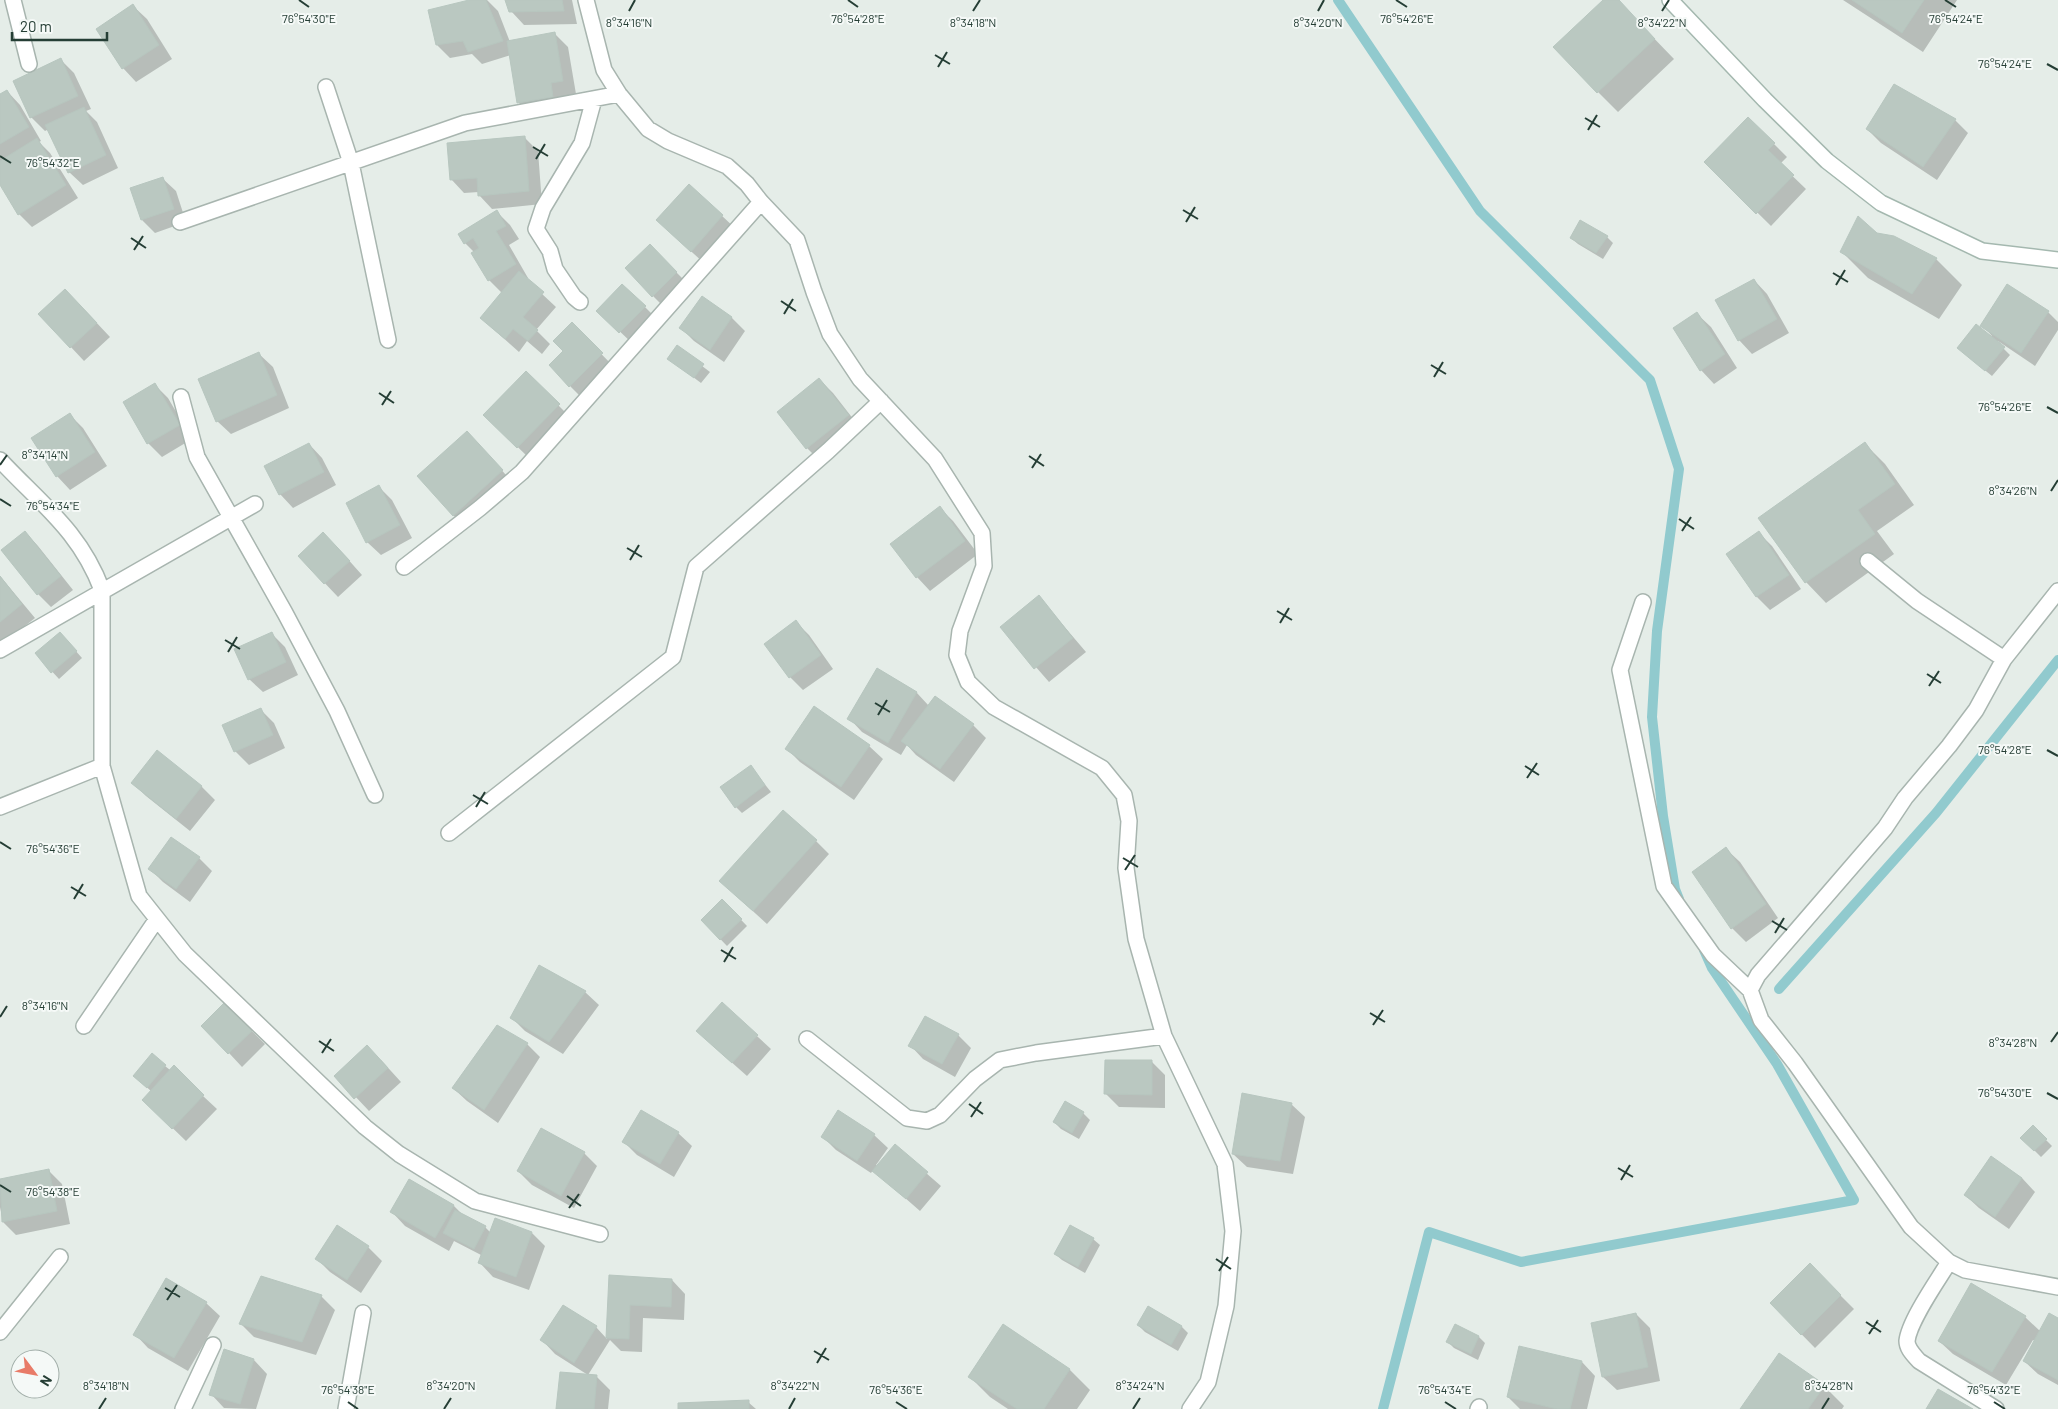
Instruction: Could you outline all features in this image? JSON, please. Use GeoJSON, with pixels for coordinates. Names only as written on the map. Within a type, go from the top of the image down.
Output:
{"type":"FeatureCollection","features":[{"type":"Feature","properties":{"kind":"street"},"geometry":{"type":"LineString","coordinates":[[14,0],[29,64]]}},
{"type":"Feature","properties":{"kind":"street"},"geometry":{"type":"LineString","coordinates":[[586,0],[604,70],[619,94],[648,129],[668,141],[727,166],[747,184],[761,202],[797,240],[830,334],[860,379],[935,459],[982,533],[984,566],[960,631],[957,655],[968,682],[994,707],[1102,768],[1124,795],[1129,822],[1126,868],[1136,939],[1164,1036],[1225,1164],[1233,1231],[1226,1306],[1208,1382],[1190,1409]]}},
{"type":"Feature","properties":{"kind":"street"},"geometry":{"type":"LineString","coordinates":[[1670,0],[1765,100],[1827,161],[1881,203],[1982,251],[2058,260]]}},
{"type":"Feature","properties":{"kind":"street"},"geometry":{"type":"LineString","coordinates":[[326,87],[351,162],[388,340]]}},
{"type":"Feature","properties":{"kind":"street"},"geometry":{"type":"LineString","coordinates":[[180,222],[465,123],[619,94]]}},
{"type":"Feature","properties":{"kind":"street"},"geometry":{"type":"LineString","coordinates":[[580,302],[574,297],[555,269],[550,251],[536,230],[543,208],[582,142],[594,99]]}},
{"type":"Feature","properties":{"kind":"street"},"geometry":{"type":"LineString","coordinates":[[404,567],[480,508],[522,472],[761,202]]}},
{"type":"Feature","properties":{"kind":"street"},"geometry":{"type":"LineString","coordinates":[[181,397],[197,456],[337,711],[375,794]]}},
{"type":"Feature","properties":{"kind":"street"},"geometry":{"type":"LineString","coordinates":[[449,833],[673,657],[696,567],[882,401]]}},
{"type":"Feature","properties":{"kind":"street"},"geometry":{"type":"LineString","coordinates":[[0,460],[66,527],[80,545],[96,574],[102,590],[102,766],[139,896],[192,961],[365,1127],[399,1154],[475,1201],[600,1234]]}},
{"type":"Feature","properties":{"kind":"street"},"geometry":{"type":"LineString","coordinates":[[0,650],[255,504]]}},
{"type":"Feature","properties":{"kind":"street"},"geometry":{"type":"LineString","coordinates":[[1868,562],[1917,601],[2004,659]]}},
{"type":"Feature","properties":{"kind":"street"},"geometry":{"type":"LineString","coordinates":[[1750,990],[1758,975],[1885,828],[1905,798],[1949,746],[1976,710],[2004,659],[2058,591]]}},
{"type":"Feature","properties":{"kind":"street"},"geometry":{"type":"LineString","coordinates":[[1642,602],[1620,670],[1664,886],[1713,955],[1750,990],[1761,1020],[1795,1063],[1911,1226],[1949,1262],[1965,1270],[2058,1287]]}},
{"type":"Feature","properties":{"kind":"street"},"geometry":{"type":"LineString","coordinates":[[0,807],[102,766]]}},
{"type":"Feature","properties":{"kind":"street"},"geometry":{"type":"LineString","coordinates":[[84,1026],[157,919]]}},
{"type":"Feature","properties":{"kind":"street"},"geometry":{"type":"LineString","coordinates":[[807,1039],[907,1118],[927,1121],[940,1115],[975,1079],[1000,1060],[1036,1053],[1164,1036]]}},
{"type":"Feature","properties":{"kind":"street"},"geometry":{"type":"LineString","coordinates":[[0,1332],[60,1256]]}},
{"type":"Feature","properties":{"kind":"street"},"geometry":{"type":"LineString","coordinates":[[1949,1262],[1921,1309],[1909,1333],[1907,1343],[1910,1351],[1918,1361],[1996,1409]]}},
{"type":"Feature","properties":{"kind":"street"},"geometry":{"type":"LineString","coordinates":[[346,1409],[363,1313]]}},
{"type":"Feature","properties":{"kind":"street"},"geometry":{"type":"LineString","coordinates":[[184,1409],[213,1345]]}},
{"type":"Feature","properties":{"kind":"building"},"geometry":{"type":"Polygon","coordinates":[[[469,0],[486,0],[503,41],[468,52],[463,41],[436,45],[428,10],[469,0]]]}},
{"type":"Feature","properties":{"kind":"building"},"geometry":{"type":"Polygon","coordinates":[[[505,0],[562,0],[564,11],[509,12],[505,0]]]}},
{"type":"Feature","properties":{"kind":"building"},"geometry":{"type":"Polygon","coordinates":[[[1603,0],[1619,0],[1655,39],[1597,93],[1553,47],[1603,0]]]}},
{"type":"Feature","properties":{"kind":"building"},"geometry":{"type":"Polygon","coordinates":[[[1852,0],[1924,0],[1902,33],[1852,0]]]}},
{"type":"Feature","properties":{"kind":"building"},"geometry":{"type":"Polygon","coordinates":[[[133,4],[159,45],[122,69],[96,29],[133,4]]]}},
{"type":"Feature","properties":{"kind":"building"},"geometry":{"type":"Polygon","coordinates":[[[555,32],[563,81],[551,83],[553,97],[517,103],[507,41],[555,32]]]}},
{"type":"Feature","properties":{"kind":"building"},"geometry":{"type":"Polygon","coordinates":[[[61,58],[78,96],[30,118],[13,81],[61,58]]]}},
{"type":"Feature","properties":{"kind":"building"},"geometry":{"type":"Polygon","coordinates":[[[1894,84],[1956,119],[1923,167],[1866,129],[1894,84]]]}},
{"type":"Feature","properties":{"kind":"building"},"geometry":{"type":"Polygon","coordinates":[[[7,90],[29,127],[0,144],[0,94],[7,90]]]}},
{"type":"Feature","properties":{"kind":"building"},"geometry":{"type":"Polygon","coordinates":[[[84,107],[106,155],[68,173],[45,125],[84,107]]]}},
{"type":"Feature","properties":{"kind":"building"},"geometry":{"type":"Polygon","coordinates":[[[1748,117],[1775,143],[1768,150],[1794,175],[1756,214],[1704,162],[1748,117]]]}},
{"type":"Feature","properties":{"kind":"building"},"geometry":{"type":"Polygon","coordinates":[[[525,136],[529,191],[478,196],[477,178],[450,180],[447,143],[525,136]]]}},
{"type":"Feature","properties":{"kind":"building"},"geometry":{"type":"Polygon","coordinates":[[[37,138],[66,185],[18,215],[0,185],[0,161],[37,138]]]}},
{"type":"Feature","properties":{"kind":"building"},"geometry":{"type":"Polygon","coordinates":[[[163,177],[174,209],[141,220],[130,188],[163,177]]]}},
{"type":"Feature","properties":{"kind":"building"},"geometry":{"type":"Polygon","coordinates":[[[689,184],[723,215],[691,252],[656,220],[689,184]]]}},
{"type":"Feature","properties":{"kind":"building"},"geometry":{"type":"Polygon","coordinates":[[[497,210],[506,226],[496,231],[516,264],[488,281],[471,253],[479,248],[473,238],[464,244],[458,234],[497,210]]]}},
{"type":"Feature","properties":{"kind":"building"},"geometry":{"type":"Polygon","coordinates":[[[1858,216],[1877,233],[1894,236],[1937,258],[1912,294],[1840,252],[1858,216]]]}},
{"type":"Feature","properties":{"kind":"building"},"geometry":{"type":"Polygon","coordinates":[[[1580,220],[1608,236],[1596,253],[1570,238],[1580,220]]]}},
{"type":"Feature","properties":{"kind":"building"},"geometry":{"type":"Polygon","coordinates":[[[650,244],[677,272],[652,297],[625,268],[650,244]]]}},
{"type":"Feature","properties":{"kind":"building"},"geometry":{"type":"Polygon","coordinates":[[[519,271],[544,292],[523,317],[538,330],[528,341],[513,329],[505,339],[480,318],[519,271]]]}},
{"type":"Feature","properties":{"kind":"building"},"geometry":{"type":"Polygon","coordinates":[[[1754,279],[1777,319],[1738,341],[1715,300],[1754,279]]]}},
{"type":"Feature","properties":{"kind":"building"},"geometry":{"type":"Polygon","coordinates":[[[622,284],[646,306],[619,333],[596,311],[622,284]]]}},
{"type":"Feature","properties":{"kind":"building"},"geometry":{"type":"Polygon","coordinates":[[[2007,284],[2049,311],[2021,353],[1980,326],[2007,284]]]}},
{"type":"Feature","properties":{"kind":"building"},"geometry":{"type":"Polygon","coordinates":[[[65,289],[97,323],[70,348],[38,314],[65,289]]]}},
{"type":"Feature","properties":{"kind":"building"},"geometry":{"type":"Polygon","coordinates":[[[702,296],[732,317],[710,350],[679,328],[702,296]]]}},
{"type":"Feature","properties":{"kind":"building"},"geometry":{"type":"Polygon","coordinates":[[[1697,312],[1725,354],[1700,371],[1673,328],[1697,312]]]}},
{"type":"Feature","properties":{"kind":"building"},"geometry":{"type":"Polygon","coordinates":[[[572,322],[603,353],[569,387],[549,365],[563,351],[553,341],[572,322]]]}},
{"type":"Feature","properties":{"kind":"building"},"geometry":{"type":"Polygon","coordinates":[[[1976,324],[2005,347],[1985,371],[1957,348],[1976,324]]]}},
{"type":"Feature","properties":{"kind":"building"},"geometry":{"type":"Polygon","coordinates":[[[677,345],[704,364],[694,378],[667,359],[677,345]]]}},
{"type":"Feature","properties":{"kind":"building"},"geometry":{"type":"Polygon","coordinates":[[[259,352],[277,395],[216,422],[198,379],[259,352]]]}},
{"type":"Feature","properties":{"kind":"building"},"geometry":{"type":"Polygon","coordinates":[[[526,371],[560,404],[517,448],[483,415],[526,371]]]}},
{"type":"Feature","properties":{"kind":"building"},"geometry":{"type":"Polygon","coordinates":[[[819,378],[849,415],[806,449],[777,412],[819,378]]]}},
{"type":"Feature","properties":{"kind":"building"},"geometry":{"type":"Polygon","coordinates":[[[155,383],[180,425],[147,444],[123,402],[155,383]]]}},
{"type":"Feature","properties":{"kind":"building"},"geometry":{"type":"Polygon","coordinates":[[[70,413],[95,452],[56,477],[31,438],[70,413]]]}},
{"type":"Feature","properties":{"kind":"building"},"geometry":{"type":"Polygon","coordinates":[[[467,431],[503,470],[453,516],[417,476],[467,431]]]}},
{"type":"Feature","properties":{"kind":"building"},"geometry":{"type":"Polygon","coordinates":[[[1865,442],[1895,484],[1858,510],[1875,534],[1805,583],[1758,518],[1865,442]]]}},
{"type":"Feature","properties":{"kind":"building"},"geometry":{"type":"Polygon","coordinates":[[[309,443],[324,472],[279,495],[264,466],[309,443]]]}},
{"type":"Feature","properties":{"kind":"building"},"geometry":{"type":"Polygon","coordinates":[[[379,485],[400,525],[366,543],[346,503],[379,485]]]}},
{"type":"Feature","properties":{"kind":"building"},"geometry":{"type":"Polygon","coordinates":[[[940,506],[965,541],[916,578],[890,544],[940,506]]]}},
{"type":"Feature","properties":{"kind":"building"},"geometry":{"type":"Polygon","coordinates":[[[25,531],[61,576],[37,595],[1,550],[25,531]]]}},
{"type":"Feature","properties":{"kind":"building"},"geometry":{"type":"Polygon","coordinates":[[[1759,531],[1789,575],[1756,597],[1726,554],[1759,531]]]}},
{"type":"Feature","properties":{"kind":"building"},"geometry":{"type":"Polygon","coordinates":[[[323,532],[350,561],[324,584],[298,556],[323,532]]]}},
{"type":"Feature","properties":{"kind":"building"},"geometry":{"type":"Polygon","coordinates":[[[0,576],[22,604],[0,622],[0,576]]]}},
{"type":"Feature","properties":{"kind":"building"},"geometry":{"type":"Polygon","coordinates":[[[1039,595],[1073,638],[1034,669],[1000,627],[1039,595]]]}},
{"type":"Feature","properties":{"kind":"building"},"geometry":{"type":"Polygon","coordinates":[[[796,620],[821,655],[789,678],[764,644],[796,620]]]}},
{"type":"Feature","properties":{"kind":"building"},"geometry":{"type":"Polygon","coordinates":[[[60,632],[77,651],[51,673],[35,653],[60,632]]]}},
{"type":"Feature","properties":{"kind":"building"},"geometry":{"type":"Polygon","coordinates":[[[272,632],[286,662],[248,680],[234,649],[272,632]]]}},
{"type":"Feature","properties":{"kind":"building"},"geometry":{"type":"Polygon","coordinates":[[[877,668],[917,692],[888,743],[847,719],[877,668]]]}},
{"type":"Feature","properties":{"kind":"building"},"geometry":{"type":"Polygon","coordinates":[[[935,696],[974,724],[940,769],[901,741],[935,696]]]}},
{"type":"Feature","properties":{"kind":"building"},"geometry":{"type":"Polygon","coordinates":[[[814,706],[870,745],[841,787],[785,749],[814,706]]]}},
{"type":"Feature","properties":{"kind":"building"},"geometry":{"type":"Polygon","coordinates":[[[261,708],[273,735],[234,752],[222,725],[261,708]]]}},
{"type":"Feature","properties":{"kind":"building"},"geometry":{"type":"Polygon","coordinates":[[[157,750],[202,786],[176,819],[131,783],[157,750]]]}},
{"type":"Feature","properties":{"kind":"building"},"geometry":{"type":"Polygon","coordinates":[[[751,765],[765,785],[735,808],[720,787],[751,765]]]}},
{"type":"Feature","properties":{"kind":"building"},"geometry":{"type":"Polygon","coordinates":[[[783,810],[817,840],[753,911],[719,881],[783,810]]]}},
{"type":"Feature","properties":{"kind":"building"},"geometry":{"type":"Polygon","coordinates":[[[171,837],[200,857],[176,889],[148,869],[171,837]]]}},
{"type":"Feature","properties":{"kind":"building"},"geometry":{"type":"Polygon","coordinates":[[[1726,847],[1766,904],[1731,929],[1692,872],[1726,847]]]}},
{"type":"Feature","properties":{"kind":"building"},"geometry":{"type":"Polygon","coordinates":[[[722,899],[742,919],[720,940],[701,920],[722,899]]]}},
{"type":"Feature","properties":{"kind":"building"},"geometry":{"type":"Polygon","coordinates":[[[539,965],[586,991],[549,1042],[510,1018],[539,965]]]}},
{"type":"Feature","properties":{"kind":"building"},"geometry":{"type":"Polygon","coordinates":[[[225,1002],[253,1030],[228,1054],[201,1026],[225,1002]]]}},
{"type":"Feature","properties":{"kind":"building"},"geometry":{"type":"Polygon","coordinates":[[[722,1002],[758,1035],[732,1063],[696,1031],[722,1002]]]}},
{"type":"Feature","properties":{"kind":"building"},"geometry":{"type":"Polygon","coordinates":[[[925,1016],[959,1034],[942,1064],[908,1046],[925,1016]]]}},
{"type":"Feature","properties":{"kind":"building"},"geometry":{"type":"Polygon","coordinates":[[[497,1025],[528,1043],[484,1110],[452,1088],[497,1025]]]}},
{"type":"Feature","properties":{"kind":"building"},"geometry":{"type":"Polygon","coordinates":[[[367,1045],[388,1068],[354,1099],[334,1076],[367,1045]]]}},
{"type":"Feature","properties":{"kind":"building"},"geometry":{"type":"Polygon","coordinates":[[[152,1053],[166,1065],[147,1088],[133,1076],[152,1053]]]}},
{"type":"Feature","properties":{"kind":"building"},"geometry":{"type":"Polygon","coordinates":[[[1105,1060],[1152,1060],[1152,1095],[1104,1094],[1105,1060]]]}},
{"type":"Feature","properties":{"kind":"building"},"geometry":{"type":"Polygon","coordinates":[[[174,1065],[204,1095],[172,1129],[142,1100],[174,1065]]]}},
{"type":"Feature","properties":{"kind":"building"},"geometry":{"type":"Polygon","coordinates":[[[1242,1093],[1292,1103],[1280,1161],[1232,1154],[1242,1093]]]}},
{"type":"Feature","properties":{"kind":"building"},"geometry":{"type":"Polygon","coordinates":[[[1065,1101],[1084,1112],[1072,1133],[1053,1122],[1065,1101]]]}},
{"type":"Feature","properties":{"kind":"building"},"geometry":{"type":"Polygon","coordinates":[[[641,1110],[679,1132],[660,1164],[622,1142],[641,1110]]]}},
{"type":"Feature","properties":{"kind":"building"},"geometry":{"type":"Polygon","coordinates":[[[838,1110],[875,1134],[857,1161],[821,1137],[838,1110]]]}},
{"type":"Feature","properties":{"kind":"building"},"geometry":{"type":"Polygon","coordinates":[[[2033,1125],[2047,1139],[2034,1151],[2020,1138],[2033,1125]]]}},
{"type":"Feature","properties":{"kind":"building"},"geometry":{"type":"Polygon","coordinates":[[[541,1128],[585,1152],[561,1196],[517,1171],[541,1128]]]}},
{"type":"Feature","properties":{"kind":"building"},"geometry":{"type":"Polygon","coordinates":[[[895,1144],[928,1172],[906,1199],[872,1171],[895,1144]]]}},
{"type":"Feature","properties":{"kind":"building"},"geometry":{"type":"Polygon","coordinates":[[[1991,1156],[2022,1178],[1995,1217],[1964,1195],[1991,1156]]]}},
{"type":"Feature","properties":{"kind":"building"},"geometry":{"type":"Polygon","coordinates":[[[49,1169],[57,1211],[2,1222],[0,1179],[49,1169]]]}},
{"type":"Feature","properties":{"kind":"building"},"geometry":{"type":"Polygon","coordinates":[[[409,1179],[454,1205],[435,1238],[390,1212],[409,1179]]]}},
{"type":"Feature","properties":{"kind":"building"},"geometry":{"type":"Polygon","coordinates":[[[455,1210],[486,1226],[474,1249],[443,1233],[455,1210]]]}},
{"type":"Feature","properties":{"kind":"building"},"geometry":{"type":"Polygon","coordinates":[[[495,1218],[532,1232],[516,1277],[478,1263],[495,1218]]]}},
{"type":"Feature","properties":{"kind":"building"},"geometry":{"type":"Polygon","coordinates":[[[337,1225],[369,1246],[347,1280],[315,1259],[337,1225]]]}},
{"type":"Feature","properties":{"kind":"building"},"geometry":{"type":"Polygon","coordinates":[[[1070,1225],[1094,1238],[1078,1267],[1054,1254],[1070,1225]]]}},
{"type":"Feature","properties":{"kind":"building"},"geometry":{"type":"Polygon","coordinates":[[[1810,1263],[1841,1295],[1801,1335],[1770,1303],[1810,1263]]]}},
{"type":"Feature","properties":{"kind":"building"},"geometry":{"type":"Polygon","coordinates":[[[609,1275],[672,1279],[671,1307],[630,1305],[629,1339],[606,1338],[609,1275]]]}},
{"type":"Feature","properties":{"kind":"building"},"geometry":{"type":"Polygon","coordinates":[[[261,1276],[322,1295],[302,1342],[239,1324],[261,1276]]]}},
{"type":"Feature","properties":{"kind":"building"},"geometry":{"type":"Polygon","coordinates":[[[166,1278],[207,1302],[174,1358],[133,1335],[166,1278]]]}},
{"type":"Feature","properties":{"kind":"building"},"geometry":{"type":"Polygon","coordinates":[[[1971,1283],[2026,1316],[1992,1372],[1938,1341],[1971,1283]]]}},
{"type":"Feature","properties":{"kind":"building"},"geometry":{"type":"Polygon","coordinates":[[[563,1305],[597,1326],[574,1363],[540,1340],[563,1305]]]}},
{"type":"Feature","properties":{"kind":"building"},"geometry":{"type":"Polygon","coordinates":[[[1148,1306],[1182,1326],[1171,1345],[1137,1325],[1148,1306]]]}},
{"type":"Feature","properties":{"kind":"building"},"geometry":{"type":"Polygon","coordinates":[[[1636,1313],[1648,1367],[1602,1377],[1591,1323],[1636,1313]]]}},
{"type":"Feature","properties":{"kind":"building"},"geometry":{"type":"Polygon","coordinates":[[[2049,1313],[2058,1318],[2058,1380],[2023,1361],[2049,1313]]]}},
{"type":"Feature","properties":{"kind":"building"},"geometry":{"type":"Polygon","coordinates":[[[1003,1324],[1070,1369],[1044,1409],[1017,1409],[968,1377],[1003,1324]]]}},
{"type":"Feature","properties":{"kind":"building"},"geometry":{"type":"Polygon","coordinates":[[[1455,1324],[1479,1336],[1471,1354],[1446,1342],[1455,1324]]]}},
{"type":"Feature","properties":{"kind":"building"},"geometry":{"type":"Polygon","coordinates":[[[1519,1346],[1582,1361],[1570,1409],[1557,1409],[1507,1397],[1519,1346]]]}},
{"type":"Feature","properties":{"kind":"building"},"geometry":{"type":"Polygon","coordinates":[[[224,1349],[254,1359],[240,1404],[209,1395],[224,1349]]]}},
{"type":"Feature","properties":{"kind":"building"},"geometry":{"type":"Polygon","coordinates":[[[1779,1353],[1825,1385],[1808,1409],[1740,1409],[1779,1353]]]}},
{"type":"Feature","properties":{"kind":"building"},"geometry":{"type":"Polygon","coordinates":[[[560,1372],[597,1375],[594,1409],[556,1409],[560,1372]]]}},
{"type":"Feature","properties":{"kind":"building"},"geometry":{"type":"Polygon","coordinates":[[[1938,1389],[1973,1409],[1926,1409],[1938,1389]]]}},
{"type":"Feature","properties":{"kind":"building"},"geometry":{"type":"Polygon","coordinates":[[[749,1400],[749,1409],[678,1409],[678,1403],[749,1400]]]}},
{"type":"Feature","properties":{"kind":"waterway"},"geometry":{"type":"LineString","coordinates":[[1338,0],[1480,211],[1650,380],[1679,469],[1657,631],[1652,717],[1663,816],[1675,889],[1679,899]]}},
{"type":"Feature","properties":{"kind":"waterway"},"geometry":{"type":"LineString","coordinates":[[1779,989],[1936,813],[2058,660]]}},
{"type":"Feature","properties":{"kind":"waterway"},"geometry":{"type":"LineString","coordinates":[[1383,1409],[1429,1232],[1521,1262],[1854,1200],[1777,1064],[1712,968],[1704,950]]}}]}
